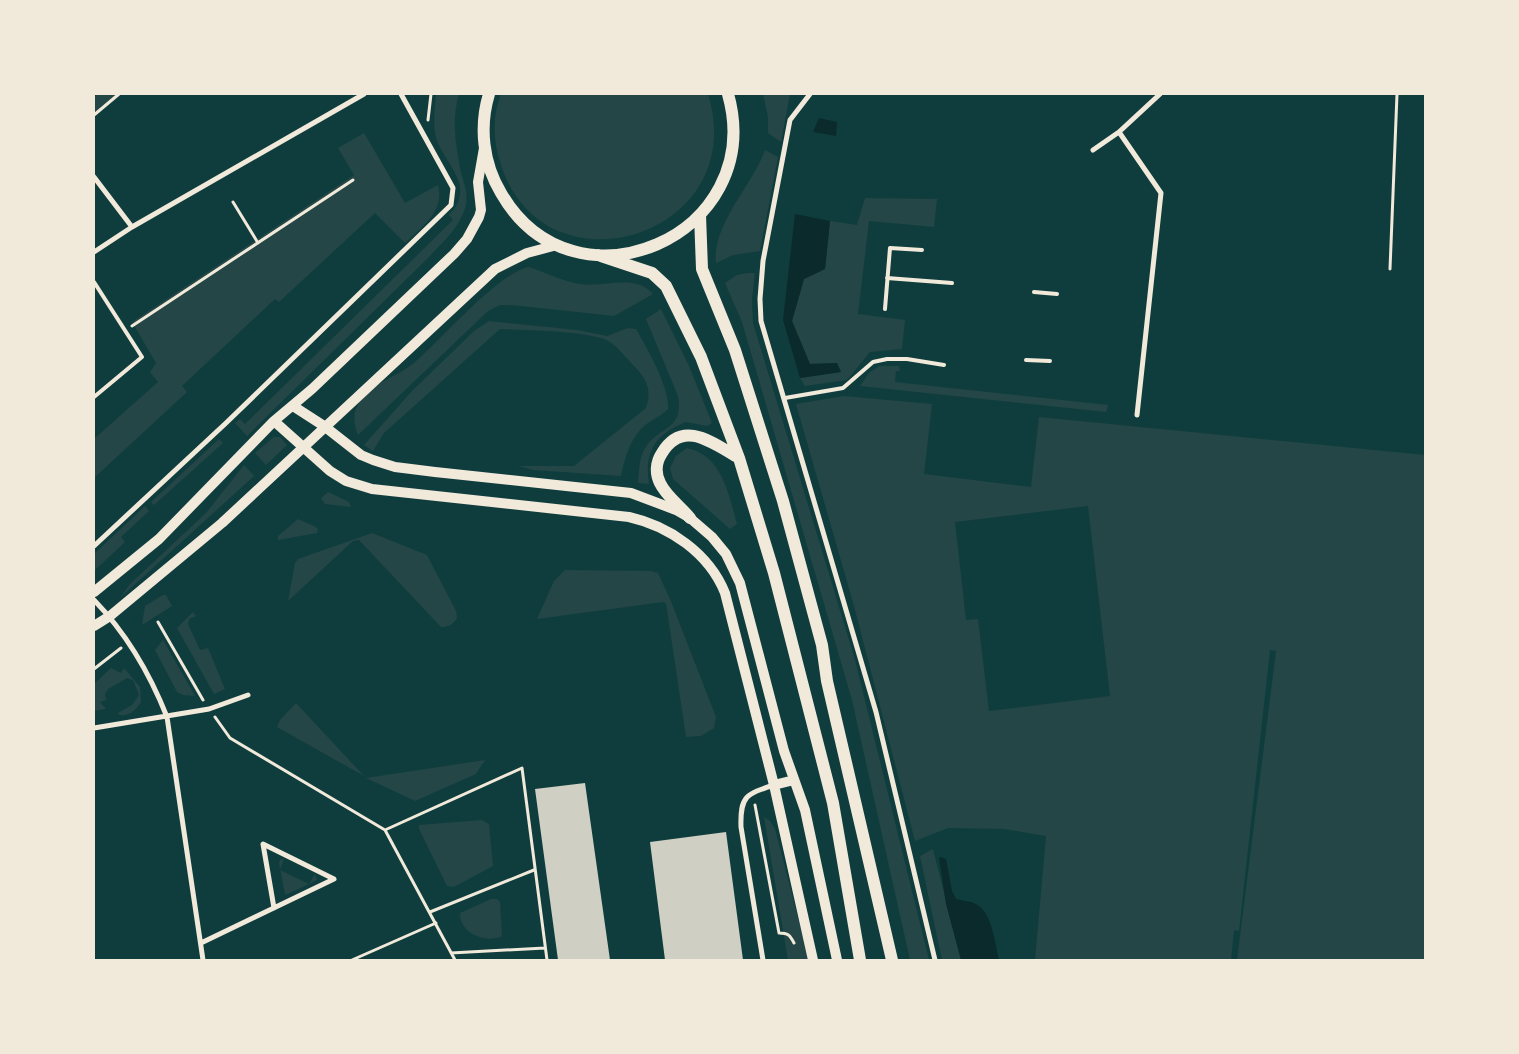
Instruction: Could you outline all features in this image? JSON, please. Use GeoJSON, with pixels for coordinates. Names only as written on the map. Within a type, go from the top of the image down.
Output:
{"type":"FeatureCollection","features":[{"type":"Feature","properties":{"kind":"main road"},"geometry":{"type":"LineString","coordinates":[[94,592],[159,539],[274,421],[293,406],[454,254],[467,239],[481,210],[478,182],[484,147],[484,123],[489,94]]}},
{"type":"Feature","properties":{"kind":"main road"},"geometry":{"type":"LineString","coordinates":[[728,94],[732,108]]}},
{"type":"Feature","properties":{"kind":"main road"},"geometry":{"type":"LineString","coordinates":[[598,255],[636,252],[671,239],[700,215],[715,196],[726,173],[732,150],[732,94]]}},
{"type":"Feature","properties":{"kind":"main road"},"geometry":{"type":"LineString","coordinates":[[484,147],[492,175],[505,200],[524,223],[557,245],[598,255],[652,273],[666,286],[701,357],[739,458],[776,582],[830,794],[860,960]]}},
{"type":"Feature","properties":{"kind":"main road"},"geometry":{"type":"LineString","coordinates":[[700,215],[702,269],[747,387],[796,550],[822,645],[827,681],[892,960]]}},
{"type":"Feature","properties":{"kind":"main road"},"geometry":{"type":"LineString","coordinates":[[94,626],[110,616],[222,523],[324,426],[495,269],[527,252],[557,245]]}},
{"type":"Feature","properties":{"kind":"main road"},"geometry":{"type":"LineString","coordinates":[[293,406],[324,426],[361,455],[395,467],[631,494],[659,503],[690,518]]}},
{"type":"Feature","properties":{"kind":"main road"},"geometry":{"type":"LineString","coordinates":[[274,421],[330,472],[346,481],[372,489],[629,517],[651,523],[683,541],[708,565],[725,593],[774,785],[813,960]]}},
{"type":"Feature","properties":{"kind":"main road"},"geometry":{"type":"LineString","coordinates":[[739,458],[702,437],[693,435],[679,438],[666,447],[658,460],[657,475],[664,490],[690,518],[712,537],[726,554],[736,573],[759,652],[784,751],[805,810],[837,960]]}},
{"type":"Feature","properties":{"kind":"main road"},"geometry":{"type":"LineString","coordinates":[[774,785],[794,780]]}},
{"type":"Feature","properties":{"kind":"street"},"geometry":{"type":"LineString","coordinates":[[94,252],[132,227],[361,94]]}},
{"type":"Feature","properties":{"kind":"street"},"geometry":{"type":"LineString","coordinates":[[94,546],[226,423],[451,205],[453,188],[402,94]]}},
{"type":"Feature","properties":{"kind":"street"},"geometry":{"type":"LineString","coordinates":[[810,94],[790,120],[764,262],[760,299],[764,332],[876,712],[935,960]]}},
{"type":"Feature","properties":{"kind":"street"},"geometry":{"type":"LineString","coordinates":[[1093,150],[1119,132],[1160,94]]}},
{"type":"Feature","properties":{"kind":"street"},"geometry":{"type":"LineString","coordinates":[[1119,132],[1161,193],[1137,415]]}},
{"type":"Feature","properties":{"kind":"street"},"geometry":{"type":"LineString","coordinates":[[94,177],[132,227]]}},
{"type":"Feature","properties":{"kind":"street"},"geometry":{"type":"LineString","coordinates":[[94,600],[110,616],[127,642],[153,684],[167,717],[203,960]]}},
{"type":"Feature","properties":{"kind":"street"},"geometry":{"type":"LineString","coordinates":[[94,728],[208,709],[248,695]]}},
{"type":"Feature","properties":{"kind":"street"},"geometry":{"type":"LineString","coordinates":[[763,960],[741,827],[743,802],[752,792],[774,785]]}},
{"type":"Feature","properties":{"kind":"street"},"geometry":{"type":"LineString","coordinates":[[201,943],[274,908],[326,883],[334,879],[263,844],[274,908]]}},
{"type":"Feature","properties":{"kind":"lane"},"geometry":{"type":"LineString","coordinates":[[885,310],[890,248],[922,250]]}},
{"type":"Feature","properties":{"kind":"lane"},"geometry":{"type":"LineString","coordinates":[[887,278],[952,283]]}},
{"type":"Feature","properties":{"kind":"lane"},"geometry":{"type":"LineString","coordinates":[[94,282],[142,357],[94,397]]}},
{"type":"Feature","properties":{"kind":"lane"},"geometry":{"type":"LineString","coordinates":[[1034,292],[1057,294]]}},
{"type":"Feature","properties":{"kind":"lane"},"geometry":{"type":"LineString","coordinates":[[785,398],[843,388],[873,362],[886,359],[907,359],[944,365]]}},
{"type":"Feature","properties":{"kind":"lane"},"geometry":{"type":"LineString","coordinates":[[1026,360],[1050,361]]}},
{"type":"Feature","properties":{"kind":"path"},"geometry":{"type":"LineString","coordinates":[[94,115],[119,94]]}},
{"type":"Feature","properties":{"kind":"path"},"geometry":{"type":"LineString","coordinates":[[426,140],[431,94]]}},
{"type":"Feature","properties":{"kind":"path"},"geometry":{"type":"LineString","coordinates":[[1390,269],[1397,94]]}},
{"type":"Feature","properties":{"kind":"path"},"geometry":{"type":"LineString","coordinates":[[125,330],[353,180]]}},
{"type":"Feature","properties":{"kind":"path"},"geometry":{"type":"LineString","coordinates":[[233,202],[258,243]]}},
{"type":"Feature","properties":{"kind":"path"},"geometry":{"type":"LineString","coordinates":[[158,622],[208,709],[230,738],[385,830],[455,960]]}},
{"type":"Feature","properties":{"kind":"path"},"geometry":{"type":"LineString","coordinates":[[94,669],[127,642]]}},
{"type":"Feature","properties":{"kind":"path"},"geometry":{"type":"LineString","coordinates":[[385,830],[522,768],[547,960]]}},
{"type":"Feature","properties":{"kind":"path"},"geometry":{"type":"LineString","coordinates":[[752,792],[779,933],[786,933],[790,936],[797,951]]}},
{"type":"Feature","properties":{"kind":"path"},"geometry":{"type":"LineString","coordinates":[[430,912],[534,870]]}},
{"type":"Feature","properties":{"kind":"path"},"geometry":{"type":"LineString","coordinates":[[352,960],[436,923]]}},
{"type":"Feature","properties":{"kind":"path"},"geometry":{"type":"LineString","coordinates":[[451,953],[545,948]]}},
{"type":"Feature","properties":{"kind":"shaded area"},"geometry":{"type":"Polygon","coordinates":[[[97,94],[122,94],[94,115],[94,98],[97,94]]]}},
{"type":"Feature","properties":{"kind":"shaded area"},"geometry":{"type":"Polygon","coordinates":[[[436,94],[459,94],[455,114],[455,134],[466,196],[466,204],[461,219],[429,257],[247,436],[235,423],[240,419],[245,424],[453,220],[449,215],[457,204],[460,193],[459,183],[438,144],[435,133],[436,94]]]}},
{"type":"Feature","properties":{"kind":"shaded area"},"geometry":{"type":"Polygon","coordinates":[[[501,94],[708,94],[714,143],[700,184],[673,214],[638,233],[597,239],[558,231],[524,207],[501,165],[496,147],[495,120],[501,94]]]}},
{"type":"Feature","properties":{"kind":"shaded area"},"geometry":{"type":"Polygon","coordinates":[[[763,94],[790,94],[781,142],[768,133],[768,117],[763,94]]]}},
{"type":"Feature","properties":{"kind":"shaded area"},"geometry":{"type":"Polygon","coordinates":[[[819,118],[837,122],[836,136],[813,132],[819,118]]]}},
{"type":"Feature","properties":{"kind":"shaded area"},"geometry":{"type":"Polygon","coordinates":[[[364,133],[405,203],[438,185],[438,203],[431,218],[405,243],[375,213],[279,302],[275,299],[182,386],[187,392],[94,478],[94,439],[158,382],[150,372],[156,363],[132,322],[354,175],[338,148],[364,133]]]}},
{"type":"Feature","properties":{"kind":"shaded area"},"geometry":{"type":"Polygon","coordinates":[[[765,150],[778,157],[760,251],[733,255],[716,263],[716,248],[726,220],[759,164],[765,150]]]}},
{"type":"Feature","properties":{"kind":"shaded area"},"geometry":{"type":"Polygon","coordinates":[[[865,198],[937,199],[934,227],[869,221],[858,314],[905,320],[902,349],[870,352],[847,380],[805,386],[800,378],[841,372],[837,363],[810,364],[792,321],[804,279],[825,269],[830,221],[857,225],[865,198]]]}},
{"type":"Feature","properties":{"kind":"shaded area"},"geometry":{"type":"Polygon","coordinates":[[[795,214],[830,221],[825,269],[804,279],[792,321],[810,364],[837,363],[841,372],[800,378],[783,320],[795,214]]]}},
{"type":"Feature","properties":{"kind":"shaded area"},"geometry":{"type":"Polygon","coordinates":[[[529,267],[580,284],[637,284],[653,294],[614,316],[500,305],[488,311],[358,435],[354,419],[358,405],[364,396],[376,386],[415,362],[470,308],[502,281],[516,272],[529,267]]]}},
{"type":"Feature","properties":{"kind":"shaded area"},"geometry":{"type":"Polygon","coordinates":[[[755,273],[752,299],[753,323],[855,660],[929,960],[910,960],[852,700],[742,322],[725,283],[737,275],[755,273]]]}},
{"type":"Feature","properties":{"kind":"shaded area"},"geometry":{"type":"Polygon","coordinates":[[[661,309],[689,366],[712,423],[707,426],[686,422],[666,432],[659,438],[650,453],[648,462],[649,484],[638,483],[640,460],[645,448],[657,435],[674,422],[679,407],[678,396],[646,319],[661,309]]]}},
{"type":"Feature","properties":{"kind":"shaded area"},"geometry":{"type":"Polygon","coordinates":[[[489,321],[577,330],[607,336],[628,328],[636,329],[662,379],[668,400],[668,409],[648,423],[637,434],[627,454],[621,476],[533,470],[519,466],[574,466],[646,408],[648,391],[645,381],[620,350],[602,338],[574,333],[500,329],[384,433],[373,451],[364,445],[412,391],[474,331],[489,321]]]}},
{"type":"Feature","properties":{"kind":"shaded area"},"geometry":{"type":"Polygon","coordinates":[[[879,366],[899,366],[900,371],[896,371],[895,382],[1108,405],[1106,412],[860,386],[869,373],[879,366]]]}},
{"type":"Feature","properties":{"kind":"shaded area"},"geometry":{"type":"Polygon","coordinates":[[[844,396],[932,404],[924,474],[1031,487],[1039,417],[1425,455],[1425,960],[1237,960],[1276,651],[1270,650],[1239,931],[1234,930],[1231,960],[1035,960],[1046,836],[1004,829],[948,828],[915,841],[854,606],[796,404],[844,396]],[[1088,506],[955,522],[966,620],[978,619],[989,711],[1110,696],[1088,506]]]}},
{"type":"Feature","properties":{"kind":"shaded area"},"geometry":{"type":"Polygon","coordinates":[[[274,437],[280,437],[287,445],[266,465],[255,453],[274,437]]]}},
{"type":"Feature","properties":{"kind":"shaded area"},"geometry":{"type":"Polygon","coordinates":[[[219,439],[223,443],[154,505],[151,502],[219,439]]]}},
{"type":"Feature","properties":{"kind":"shaded area"},"geometry":{"type":"Polygon","coordinates":[[[687,448],[699,452],[708,459],[716,467],[722,478],[737,524],[730,529],[673,479],[670,468],[676,456],[687,448]]]}},
{"type":"Feature","properties":{"kind":"shaded area"},"geometry":{"type":"Polygon","coordinates":[[[244,465],[254,476],[120,598],[130,584],[206,513],[244,465]]]}},
{"type":"Feature","properties":{"kind":"shaded area"},"geometry":{"type":"Polygon","coordinates":[[[328,492],[349,502],[351,507],[325,504],[321,498],[328,492]]]}},
{"type":"Feature","properties":{"kind":"shaded area"},"geometry":{"type":"Polygon","coordinates":[[[145,506],[149,511],[121,537],[125,542],[94,571],[94,554],[145,506]]]}},
{"type":"Feature","properties":{"kind":"shaded area"},"geometry":{"type":"Polygon","coordinates":[[[298,519],[316,527],[318,529],[317,533],[278,540],[278,536],[298,519]]]}},
{"type":"Feature","properties":{"kind":"shaded area"},"geometry":{"type":"Polygon","coordinates":[[[372,533],[427,555],[456,611],[457,618],[454,622],[448,626],[441,627],[359,540],[353,541],[288,601],[295,563],[298,559],[372,533]]]}},
{"type":"Feature","properties":{"kind":"shaded area"},"geometry":{"type":"Polygon","coordinates":[[[565,570],[651,571],[658,573],[716,717],[714,728],[701,736],[686,737],[666,603],[537,619],[554,581],[565,570]]]}},
{"type":"Feature","properties":{"kind":"shaded area"},"geometry":{"type":"Polygon","coordinates":[[[166,595],[172,606],[142,625],[145,606],[166,595]]]}},
{"type":"Feature","properties":{"kind":"shaded area"},"geometry":{"type":"Polygon","coordinates":[[[193,612],[196,616],[189,619],[188,624],[200,650],[208,648],[225,689],[214,694],[177,628],[193,612]]]}},
{"type":"Feature","properties":{"kind":"shaded area"},"geometry":{"type":"Polygon","coordinates":[[[163,640],[195,696],[183,695],[177,692],[155,650],[163,640]]]}},
{"type":"Feature","properties":{"kind":"shaded area"},"geometry":{"type":"Polygon","coordinates":[[[111,668],[121,673],[124,668],[140,687],[141,702],[129,714],[119,715],[118,713],[132,705],[139,695],[133,680],[127,678],[108,689],[105,694],[106,700],[100,702],[106,709],[94,711],[94,684],[111,668]]]}},
{"type":"Feature","properties":{"kind":"shaded area"},"geometry":{"type":"Polygon","coordinates":[[[296,703],[364,776],[277,727],[280,720],[296,703]]]}},
{"type":"Feature","properties":{"kind":"shaded area"},"geometry":{"type":"Polygon","coordinates":[[[485,760],[476,774],[415,801],[366,778],[485,760]]]}},
{"type":"Feature","properties":{"kind":"shaded area"},"geometry":{"type":"Polygon","coordinates":[[[764,817],[770,821],[775,829],[809,960],[788,960],[764,817]]]}},
{"type":"Feature","properties":{"kind":"shaded area"},"geometry":{"type":"Polygon","coordinates":[[[482,820],[489,824],[493,866],[454,887],[447,886],[419,829],[419,825],[482,820]]]}},
{"type":"Feature","properties":{"kind":"shaded area"},"geometry":{"type":"Polygon","coordinates":[[[933,849],[961,960],[942,960],[920,856],[933,849]]]}},
{"type":"Feature","properties":{"kind":"shaded area"},"geometry":{"type":"Polygon","coordinates":[[[284,858],[280,869],[280,860],[284,858]]]}},
{"type":"Feature","properties":{"kind":"shaded area"},"geometry":{"type":"Polygon","coordinates":[[[939,858],[946,859],[952,891],[956,899],[976,904],[984,911],[993,931],[999,960],[961,960],[946,904],[939,858]]]}},
{"type":"Feature","properties":{"kind":"shaded area"},"geometry":{"type":"Polygon","coordinates":[[[280,870],[309,884],[285,894],[280,870]]]}},
{"type":"Feature","properties":{"kind":"shaded area"},"geometry":{"type":"Polygon","coordinates":[[[315,874],[317,880],[309,884],[315,874]]]}},
{"type":"Feature","properties":{"kind":"shaded area"},"geometry":{"type":"Polygon","coordinates":[[[491,899],[497,899],[500,902],[502,936],[488,939],[481,938],[468,931],[461,920],[460,913],[491,899]]]}},
{"type":"Feature","properties":{"kind":"building"},"geometry":{"type":"Polygon","coordinates":[[[585,783],[610,960],[558,960],[535,789],[585,783]]]}},
{"type":"Feature","properties":{"kind":"building"},"geometry":{"type":"Polygon","coordinates":[[[726,832],[743,960],[665,960],[650,842],[726,832]]]}}]}
